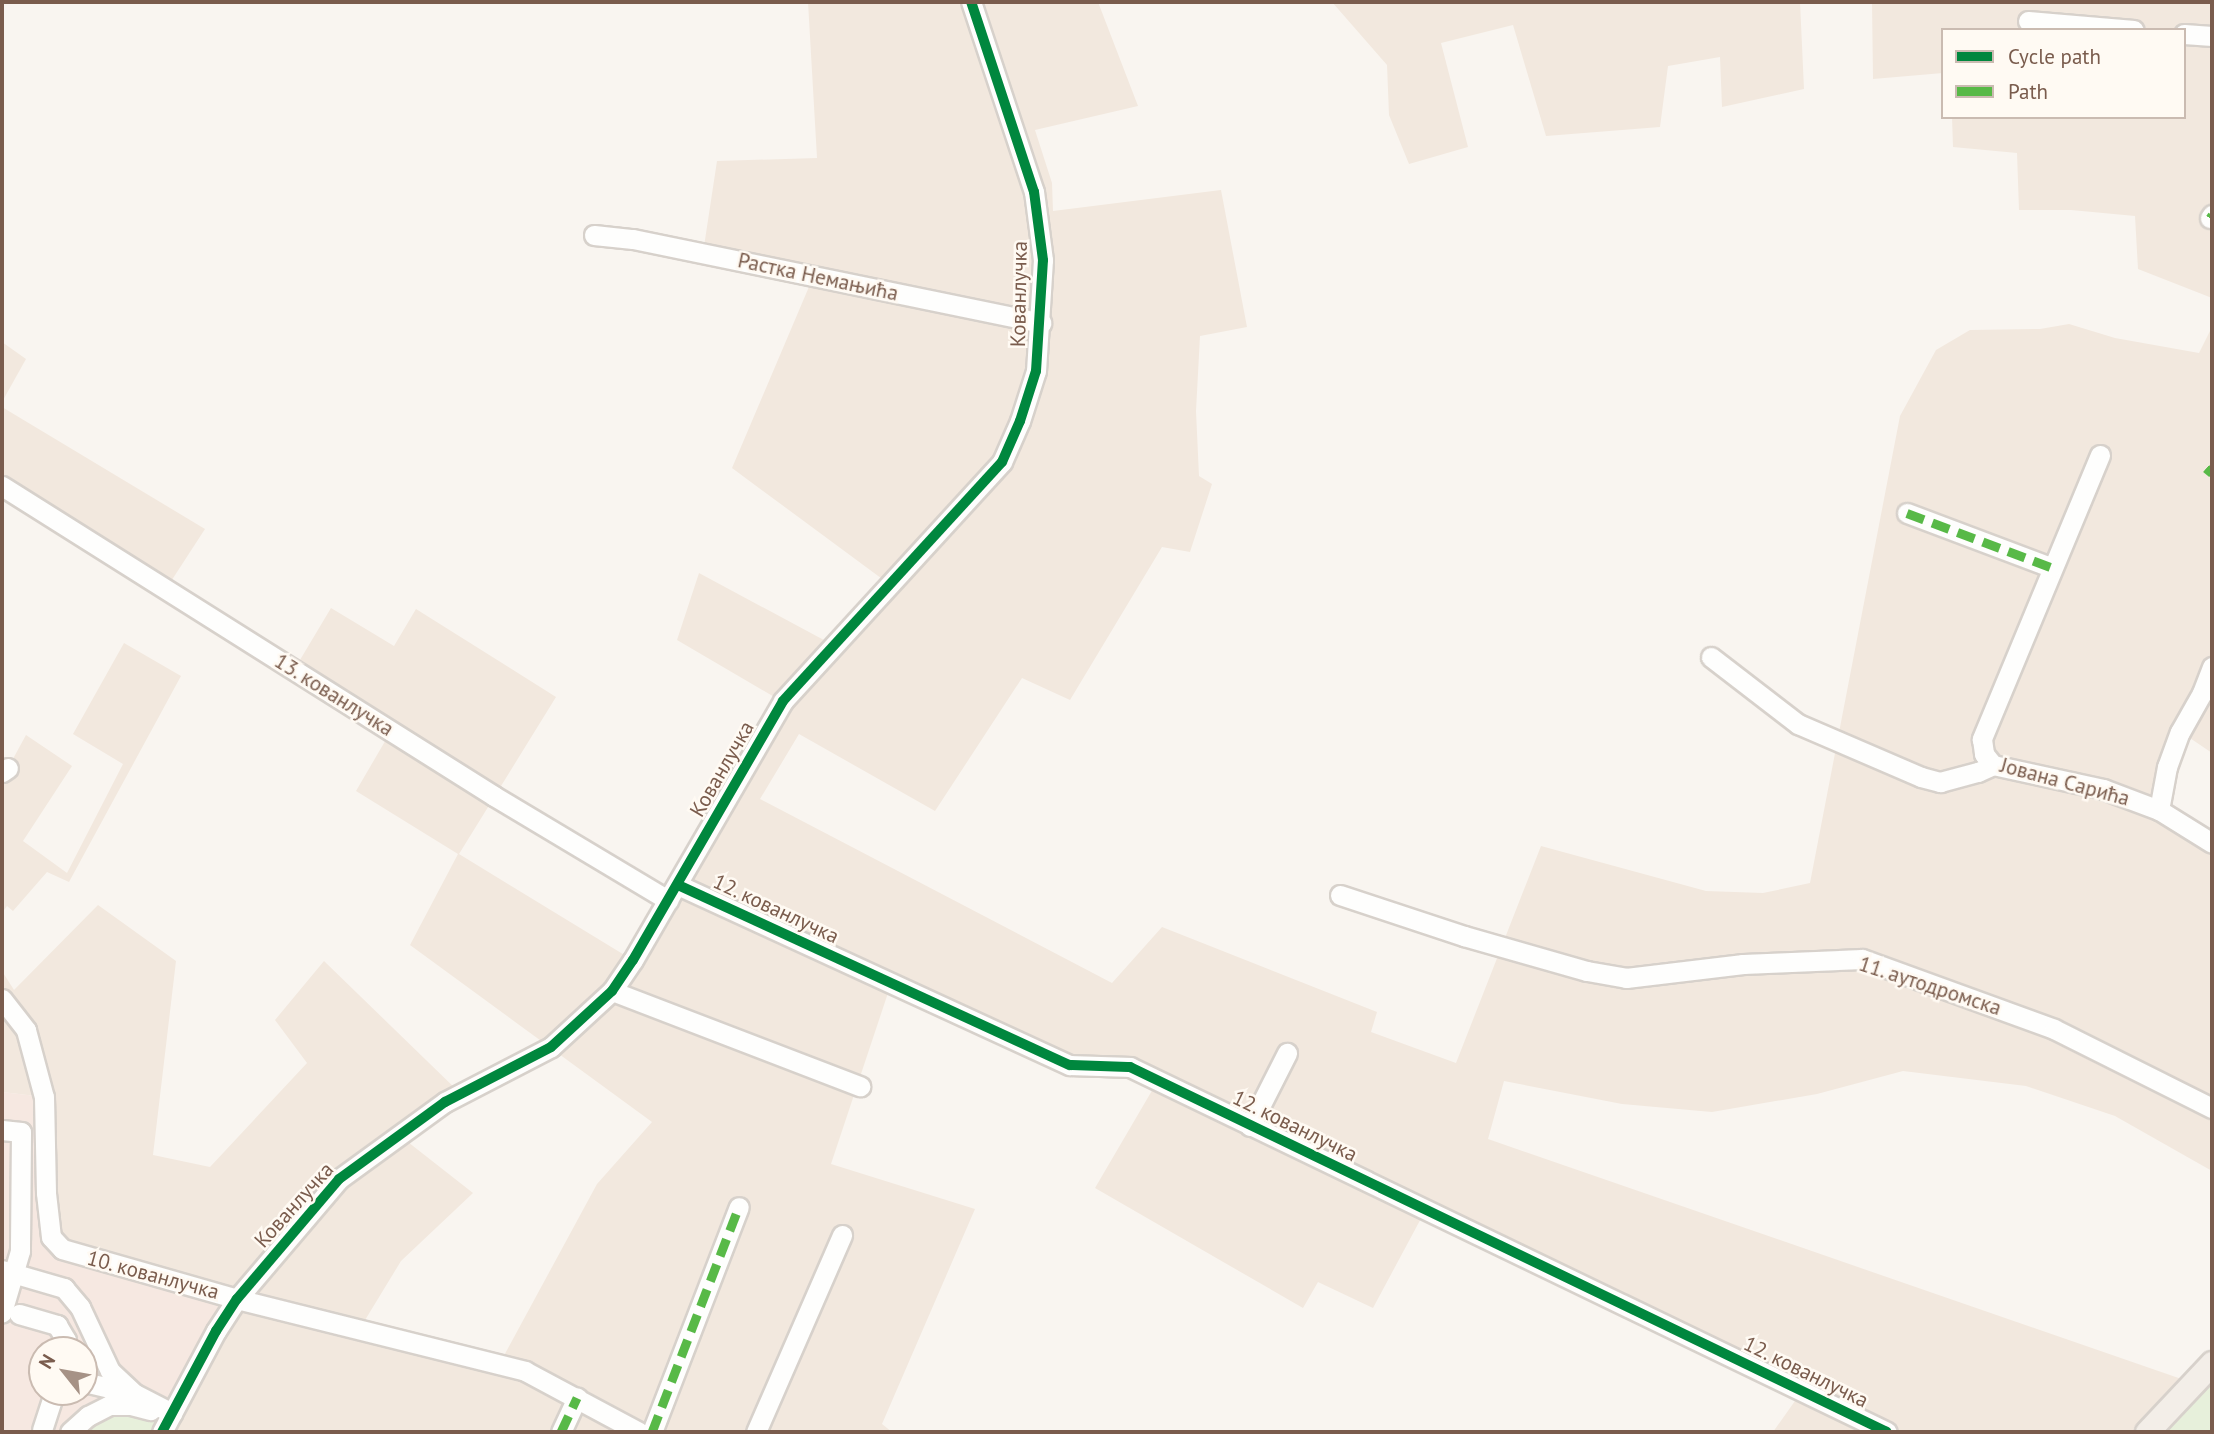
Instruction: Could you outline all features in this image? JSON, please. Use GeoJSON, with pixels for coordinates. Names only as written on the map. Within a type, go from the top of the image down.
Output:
{"type":"FeatureCollection","features":[{"type":"Feature","properties":{"kind":"main road"},"geometry":{"type":"LineString","coordinates":[[2147,1432],[2212,1363]]}},
{"type":"Feature","properties":{"kind":"street","name":"Кованлучка"},"geometry":{"type":"LineString","coordinates":[[168,1421],[237,1299],[339,1179],[445,1102],[551,1047],[612,991],[673,892],[783,701],[1002,462],[1020,421],[1036,371],[1043,260],[1034,192],[971,2]]}},
{"type":"Feature","properties":{"kind":"street"},"geometry":{"type":"LineString","coordinates":[[2028,21],[2110,28]]}},
{"type":"Feature","properties":{"kind":"street"},"geometry":{"type":"LineString","coordinates":[[2186,34],[2212,37]]}},
{"type":"Feature","properties":{"kind":"street","name":"Растка Немањића"},"geometry":{"type":"LineString","coordinates":[[594,235],[633,239],[1041,323]]}},
{"type":"Feature","properties":{"kind":"street","name":"Јована Сарића"},"geometry":{"type":"LineString","coordinates":[[2100,455],[2051,567],[1982,739],[1984,754],[1993,765],[2103,789],[2159,810],[2212,843]]}},
{"type":"Feature","properties":{"kind":"street","name":"13. кованлучка"},"geometry":{"type":"LineString","coordinates":[[2,486],[494,796],[673,892]]}},
{"type":"Feature","properties":{"kind":"street"},"geometry":{"type":"LineString","coordinates":[[1907,513],[2051,567]]}},
{"type":"Feature","properties":{"kind":"street"},"geometry":{"type":"LineString","coordinates":[[1711,657],[1798,724],[1921,777],[1940,782],[1993,765]]}},
{"type":"Feature","properties":{"kind":"street"},"geometry":{"type":"LineString","coordinates":[[2159,810],[2180,732],[2207,696],[2212,667]]}},
{"type":"Feature","properties":{"kind":"street","name":"12. кованлучка"},"geometry":{"type":"LineString","coordinates":[[673,892],[1070,1065],[1130,1067],[1887,1432]]}},
{"type":"Feature","properties":{"kind":"street","name":"11. аутодромска"},"geometry":{"type":"LineString","coordinates":[[1340,895],[1464,936],[1587,971],[1626,978],[1743,964],[1862,959],[2054,1028],[2212,1108]]}},
{"type":"Feature","properties":{"kind":"street"},"geometry":{"type":"LineString","coordinates":[[612,991],[860,1086]]}},
{"type":"Feature","properties":{"kind":"street","name":"10. кованлучка"},"geometry":{"type":"LineString","coordinates":[[2,999],[26,1030],[44,1097],[46,1193],[51,1237],[62,1249],[237,1299],[525,1371],[639,1432]]}},
{"type":"Feature","properties":{"kind":"street"},"geometry":{"type":"LineString","coordinates":[[1250,1126],[1287,1053]]}},
{"type":"Feature","properties":{"kind":"street"},"geometry":{"type":"LineString","coordinates":[[2,1130],[21,1132],[11,1176],[11,1222],[20,1251],[7,1271],[10,1313],[57,1325],[64,1336]]}},
{"type":"Feature","properties":{"kind":"street"},"geometry":{"type":"LineString","coordinates":[[652,1432],[739,1207]]}},
{"type":"Feature","properties":{"kind":"street"},"geometry":{"type":"LineString","coordinates":[[757,1432],[842,1235]]}},
{"type":"Feature","properties":{"kind":"street"},"geometry":{"type":"LineString","coordinates":[[7,1271],[51,1282],[72,1296],[110,1371],[133,1400]]}},
{"type":"Feature","properties":{"kind":"street"},"geometry":{"type":"LineString","coordinates":[[98,1387],[133,1400],[168,1421]]}},
{"type":"Feature","properties":{"kind":"street"},"geometry":{"type":"LineString","coordinates":[[561,1432],[578,1398]]}},
{"type":"Feature","properties":{"kind":"street"},"geometry":{"type":"LineString","coordinates":[[70,1432],[99,1409],[133,1400]]}},
{"type":"Feature","properties":{"kind":"street"},"geometry":{"type":"LineString","coordinates":[[42,1430],[50,1406]]}},
{"type":"Feature","properties":{"kind":"shaded area"},"geometry":{"type":"Polygon","coordinates":[[[808,2],[1098,2],[1138,106],[1035,130],[1052,183],[1053,211],[1221,190],[1247,327],[1200,336],[1196,411],[1199,476],[1212,484],[1190,552],[1162,547],[1070,700],[1022,678],[935,811],[799,734],[760,799],[1112,983],[1162,927],[1377,1012],[1371,1032],[1456,1063],[1541,846],[1706,891],[1763,893],[1810,883],[1900,416],[1936,350],[1970,330],[2040,329],[2069,324],[2115,338],[2199,353],[2212,327],[2212,753],[2181,732],[2159,810],[2212,845],[2212,1171],[2115,1116],[2026,1086],[1903,1071],[1817,1094],[1712,1112],[1622,1104],[1504,1081],[1488,1139],[2193,1383],[2147,1432],[1773,1432],[1802,1391],[1425,1211],[1373,1308],[1318,1282],[1303,1308],[1095,1188],[1157,1082],[1070,1065],[891,984],[831,1164],[975,1209],[882,1424],[892,1432],[162,1432],[62,1249],[44,1097],[2,1092],[2,971],[14,990],[98,905],[176,961],[153,1155],[210,1167],[307,1063],[275,1020],[324,961],[460,1093],[399,1135],[473,1193],[401,1261],[359,1330],[500,1363],[597,1184],[652,1122],[410,945],[458,854],[356,791],[391,731],[294,670],[331,608],[394,646],[416,609],[556,697],[459,854],[631,959],[783,702],[677,640],[699,573],[835,646],[889,584],[732,468],[814,275],[703,253],[717,161],[817,158],[808,2]]]}},
{"type":"Feature","properties":{"kind":"shaded area"},"geometry":{"type":"Polygon","coordinates":[[[1332,2],[1800,2],[1804,89],[1722,107],[1720,57],[1668,66],[1660,127],[1546,136],[1513,25],[1441,43],[1468,147],[1409,164],[1389,115],[1387,65],[1332,2]]]}},
{"type":"Feature","properties":{"kind":"shaded area"},"geometry":{"type":"Polygon","coordinates":[[[1872,2],[2212,2],[2212,298],[2138,269],[2135,216],[2071,210],[2019,210],[2017,153],[1953,147],[1952,119],[2186,119],[2186,28],[1941,28],[1941,73],[1873,79],[1872,2]]]}},
{"type":"Feature","properties":{"kind":"shaded area"},"geometry":{"type":"Polygon","coordinates":[[[2,342],[26,359],[2,402],[2,342]]]}},
{"type":"Feature","properties":{"kind":"shaded area"},"geometry":{"type":"Polygon","coordinates":[[[2,407],[205,529],[166,589],[2,486],[2,407]]]}},
{"type":"Feature","properties":{"kind":"shaded area"},"geometry":{"type":"Polygon","coordinates":[[[124,643],[181,676],[69,882],[47,872],[13,911],[7,906],[2,913],[2,772],[8,768],[26,735],[72,766],[23,841],[67,873],[123,764],[73,734],[124,643]]]}},
{"type":"Feature","properties":{"kind":"shaded area"},"geometry":{"type":"Polygon","coordinates":[[[2,1092],[44,1097],[51,1237],[237,1299],[162,1432],[2,1432],[2,1092]]]}},
{"type":"Feature","properties":{"kind":"green space"},"geometry":{"type":"Polygon","coordinates":[[[2212,1363],[2212,1432],[2147,1432],[2212,1363]]]}},
{"type":"Feature","properties":{"kind":"green space"},"geometry":{"type":"Polygon","coordinates":[[[110,1405],[169,1419],[162,1432],[70,1432],[110,1405]]]}},
{"type":"Feature","properties":{"kind":"marked path"},"geometry":{"type":"LineString","coordinates":[[2206,468],[2212,473]]}},
{"type":"Feature","properties":{"kind":"marked path"},"geometry":{"type":"LineString","coordinates":[[1907,513],[2051,567]]}},
{"type":"Feature","properties":{"kind":"marked path"},"geometry":{"type":"LineString","coordinates":[[652,1432],[739,1207]]}},
{"type":"Feature","properties":{"kind":"marked path"},"geometry":{"type":"LineString","coordinates":[[561,1432],[577,1397]]}},
{"type":"Feature","properties":{"kind":"cycle path"},"geometry":{"type":"LineString","coordinates":[[162,1432],[216,1331],[237,1299],[339,1179],[445,1102],[551,1047],[612,991],[633,960],[783,701],[1002,462],[1020,421],[1036,371],[1043,260],[1034,192],[971,2]]}},
{"type":"Feature","properties":{"kind":"cycle path"},"geometry":{"type":"LineString","coordinates":[[678,885],[1070,1065],[1130,1067],[1887,1432]]}}]}
